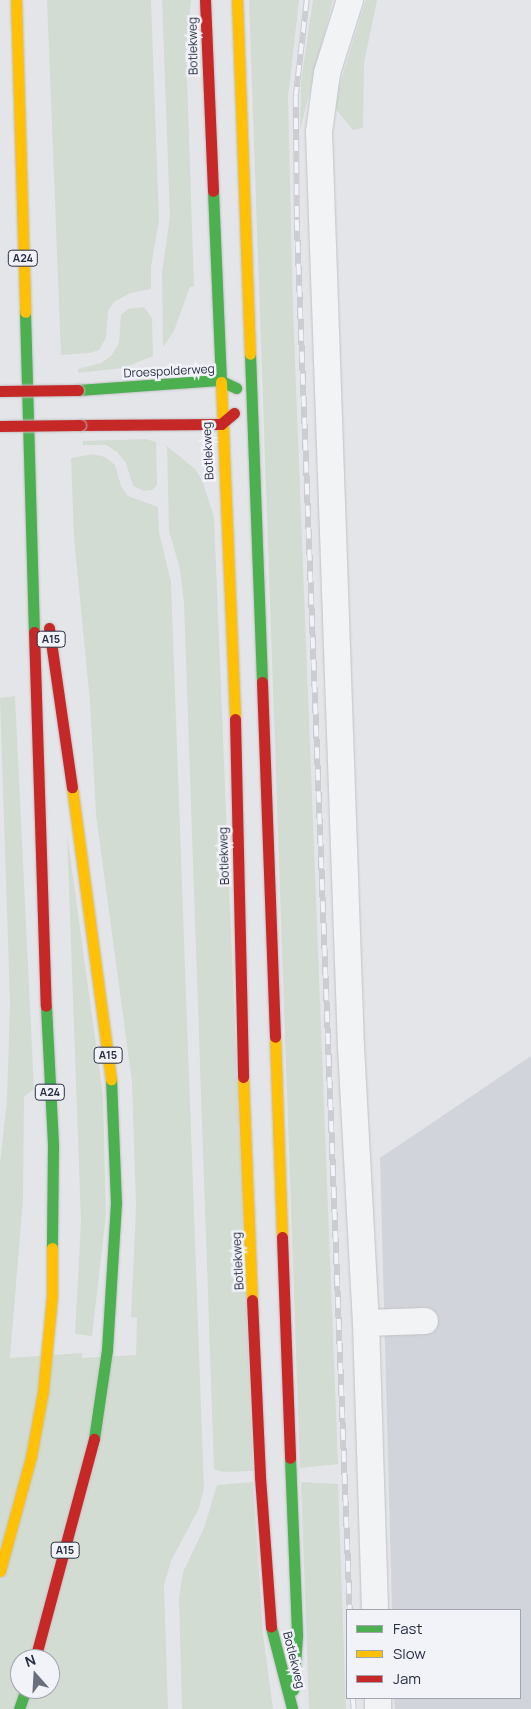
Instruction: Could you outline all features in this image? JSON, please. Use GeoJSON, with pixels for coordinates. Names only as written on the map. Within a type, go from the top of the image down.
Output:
{"type":"FeatureCollection","features":[{"type":"Feature","properties":{"kind":"main road","name":"A24"},"geometry":{"type":"LineString","coordinates":[[0,1571],[31,1457],[48,1348],[52,1296],[53,1146],[42,927],[32,515],[16,0]]}},
{"type":"Feature","properties":{"kind":"main road","name":"Botlekweg"},"geometry":{"type":"LineString","coordinates":[[206,0],[220,424],[234,729],[242,1090],[260,1477],[272,1636],[292,1708]]}},
{"type":"Feature","properties":{"kind":"main road","name":"Botlekweg"},"geometry":{"type":"LineString","coordinates":[[237,0],[297,1636],[292,1708]]}},
{"type":"Feature","properties":{"kind":"main road","name":"Droespolderweg"},"geometry":{"type":"LineString","coordinates":[[0,392],[78,390],[219,380],[253,396]]}},
{"type":"Feature","properties":{"kind":"main road"},"geometry":{"type":"LineString","coordinates":[[0,426],[220,424],[253,396]]}},
{"type":"Feature","properties":{"kind":"main road","name":"A15"},"geometry":{"type":"LineString","coordinates":[[32,515],[103,1008],[114,1107],[116,1203],[107,1350],[88,1468],[38,1649]]}},
{"type":"Feature","properties":{"kind":"street"},"geometry":{"type":"LineString","coordinates":[[350,0],[327,72],[319,132],[351,1047],[366,1323],[375,1609]]}},
{"type":"Feature","properties":{"kind":"street"},"geometry":{"type":"LineString","coordinates":[[366,1323],[425,1321]]}},
{"type":"Feature","properties":{"kind":"shaded area"},"geometry":{"type":"Polygon","coordinates":[[[47,0],[151,0],[159,220],[151,267],[151,289],[130,293],[114,302],[108,311],[106,338],[99,350],[90,353],[61,355],[47,0]]]}},
{"type":"Feature","properties":{"kind":"shaded area"},"geometry":{"type":"Polygon","coordinates":[[[162,0],[191,0],[186,48],[194,286],[190,287],[174,331],[163,347],[162,272],[170,217],[162,0]]]}},
{"type":"Feature","properties":{"kind":"shaded area"},"geometry":{"type":"Polygon","coordinates":[[[249,0],[299,0],[288,98],[293,309],[338,1464],[300,1468],[249,0]]]}},
{"type":"Feature","properties":{"kind":"shaded area"},"geometry":{"type":"Polygon","coordinates":[[[313,0],[333,0],[300,130],[301,82],[313,0]]]}},
{"type":"Feature","properties":{"kind":"shaded area"},"geometry":{"type":"Polygon","coordinates":[[[366,0],[377,0],[364,63],[363,128],[353,130],[333,106],[366,0]]]}},
{"type":"Feature","properties":{"kind":"shaded area"},"geometry":{"type":"Polygon","coordinates":[[[144,307],[152,318],[153,356],[123,368],[78,373],[78,369],[101,363],[111,356],[119,343],[121,315],[128,309],[144,307]]]}},
{"type":"Feature","properties":{"kind":"shaded area"},"geometry":{"type":"Polygon","coordinates":[[[146,439],[156,442],[157,485],[152,490],[144,491],[133,486],[126,463],[117,452],[106,445],[83,445],[83,441],[146,439]]]}},
{"type":"Feature","properties":{"kind":"shaded area"},"geometry":{"type":"Polygon","coordinates":[[[167,446],[195,469],[202,480],[214,517],[253,1471],[223,1472],[214,1469],[184,603],[180,569],[169,531],[167,446]]]}},
{"type":"Feature","properties":{"kind":"shaded area"},"geometry":{"type":"Polygon","coordinates":[[[93,454],[105,457],[115,465],[121,486],[128,496],[158,507],[159,532],[171,582],[204,1488],[199,1508],[171,1561],[164,1585],[168,1709],[0,1709],[0,1164],[7,1100],[10,1003],[0,698],[15,696],[34,1089],[24,1097],[23,1199],[10,1358],[82,1353],[82,1358],[136,1355],[137,1318],[131,1317],[136,1207],[132,1082],[96,815],[90,702],[74,538],[71,458],[93,454]]]}},
{"type":"Feature","properties":{"kind":"shaded area"},"geometry":{"type":"Polygon","coordinates":[[[67,833],[103,1096],[106,1215],[92,1336],[75,1334],[81,1221],[67,833]]]}},
{"type":"Feature","properties":{"kind":"shaded area"},"geometry":{"type":"Polygon","coordinates":[[[531,1056],[531,1709],[395,1709],[394,1699],[521,1699],[521,1609],[392,1609],[380,1158],[531,1056]]]}},
{"type":"Feature","properties":{"kind":"shaded area"},"geometry":{"type":"Polygon","coordinates":[[[253,1482],[263,1634],[273,1709],[182,1709],[179,1598],[183,1572],[204,1528],[217,1485],[253,1482]]]}},
{"type":"Feature","properties":{"kind":"shaded area"},"geometry":{"type":"Polygon","coordinates":[[[301,1482],[338,1484],[346,1709],[309,1709],[301,1482]]]}},
{"type":"Feature","properties":{"kind":"railway"},"geometry":{"type":"LineString","coordinates":[[307,0],[296,96],[297,220],[350,1609]]}},
{"type":"Feature","properties":{"kind":"railway"},"geometry":{"type":"LineString","coordinates":[[353,1699],[354,1709]]}},
{"type":"Feature","properties":{"kind":"traffic: fast"},"geometry":{"type":"LineString","coordinates":[[213,191],[221,382]]}},
{"type":"Feature","properties":{"kind":"traffic: fast"},"geometry":{"type":"LineString","coordinates":[[25,312],[34,632]]}},
{"type":"Feature","properties":{"kind":"traffic: fast"},"geometry":{"type":"LineString","coordinates":[[250,354],[262,682]]}},
{"type":"Feature","properties":{"kind":"traffic: fast"},"geometry":{"type":"LineString","coordinates":[[78,390],[219,380],[236,388]]}},
{"type":"Feature","properties":{"kind":"traffic: fast"},"geometry":{"type":"LineString","coordinates":[[46,1006],[53,1146],[52,1248]]}},
{"type":"Feature","properties":{"kind":"traffic: fast"},"geometry":{"type":"LineString","coordinates":[[94,1439],[107,1350],[116,1203],[111,1079]]}},
{"type":"Feature","properties":{"kind":"traffic: fast"},"geometry":{"type":"LineString","coordinates":[[290,1458],[297,1636],[293,1690]]}},
{"type":"Feature","properties":{"kind":"traffic: fast"},"geometry":{"type":"LineString","coordinates":[[271,1627],[292,1708]]}},
{"type":"Feature","properties":{"kind":"traffic: fast"},"geometry":{"type":"LineString","coordinates":[[19,1709],[22,1699]]}},
{"type":"Feature","properties":{"kind":"traffic: slow"},"geometry":{"type":"LineString","coordinates":[[16,0],[25,312]]}},
{"type":"Feature","properties":{"kind":"traffic: slow"},"geometry":{"type":"LineString","coordinates":[[237,0],[250,354]]}},
{"type":"Feature","properties":{"kind":"traffic: slow"},"geometry":{"type":"LineString","coordinates":[[221,382],[235,719]]}},
{"type":"Feature","properties":{"kind":"traffic: slow"},"geometry":{"type":"LineString","coordinates":[[72,787],[111,1079]]}},
{"type":"Feature","properties":{"kind":"traffic: slow"},"geometry":{"type":"LineString","coordinates":[[275,1037],[282,1237]]}},
{"type":"Feature","properties":{"kind":"traffic: slow"},"geometry":{"type":"LineString","coordinates":[[243,1077],[252,1300]]}},
{"type":"Feature","properties":{"kind":"traffic: slow"},"geometry":{"type":"LineString","coordinates":[[0,1571],[31,1457],[43,1391],[52,1296],[52,1248]]}},
{"type":"Feature","properties":{"kind":"traffic: jam"},"geometry":{"type":"LineString","coordinates":[[205,0],[213,191]]}},
{"type":"Feature","properties":{"kind":"traffic: jam"},"geometry":{"type":"LineString","coordinates":[[0,391],[78,390]]}},
{"type":"Feature","properties":{"kind":"traffic: jam"},"geometry":{"type":"LineString","coordinates":[[80,425],[221,424],[234,413]]}},
{"type":"Feature","properties":{"kind":"traffic: jam"},"geometry":{"type":"LineString","coordinates":[[0,426],[80,425]]}},
{"type":"Feature","properties":{"kind":"traffic: jam"},"geometry":{"type":"LineString","coordinates":[[49,628],[72,787]]}},
{"type":"Feature","properties":{"kind":"traffic: jam"},"geometry":{"type":"LineString","coordinates":[[34,632],[46,1006]]}},
{"type":"Feature","properties":{"kind":"traffic: jam"},"geometry":{"type":"LineString","coordinates":[[262,682],[275,1037]]}},
{"type":"Feature","properties":{"kind":"traffic: jam"},"geometry":{"type":"LineString","coordinates":[[235,719],[243,1077]]}},
{"type":"Feature","properties":{"kind":"traffic: jam"},"geometry":{"type":"LineString","coordinates":[[282,1237],[290,1458]]}},
{"type":"Feature","properties":{"kind":"traffic: jam"},"geometry":{"type":"LineString","coordinates":[[252,1300],[260,1477],[271,1627]]}},
{"type":"Feature","properties":{"kind":"traffic: jam"},"geometry":{"type":"LineString","coordinates":[[38,1649],[94,1439]]}}]}
